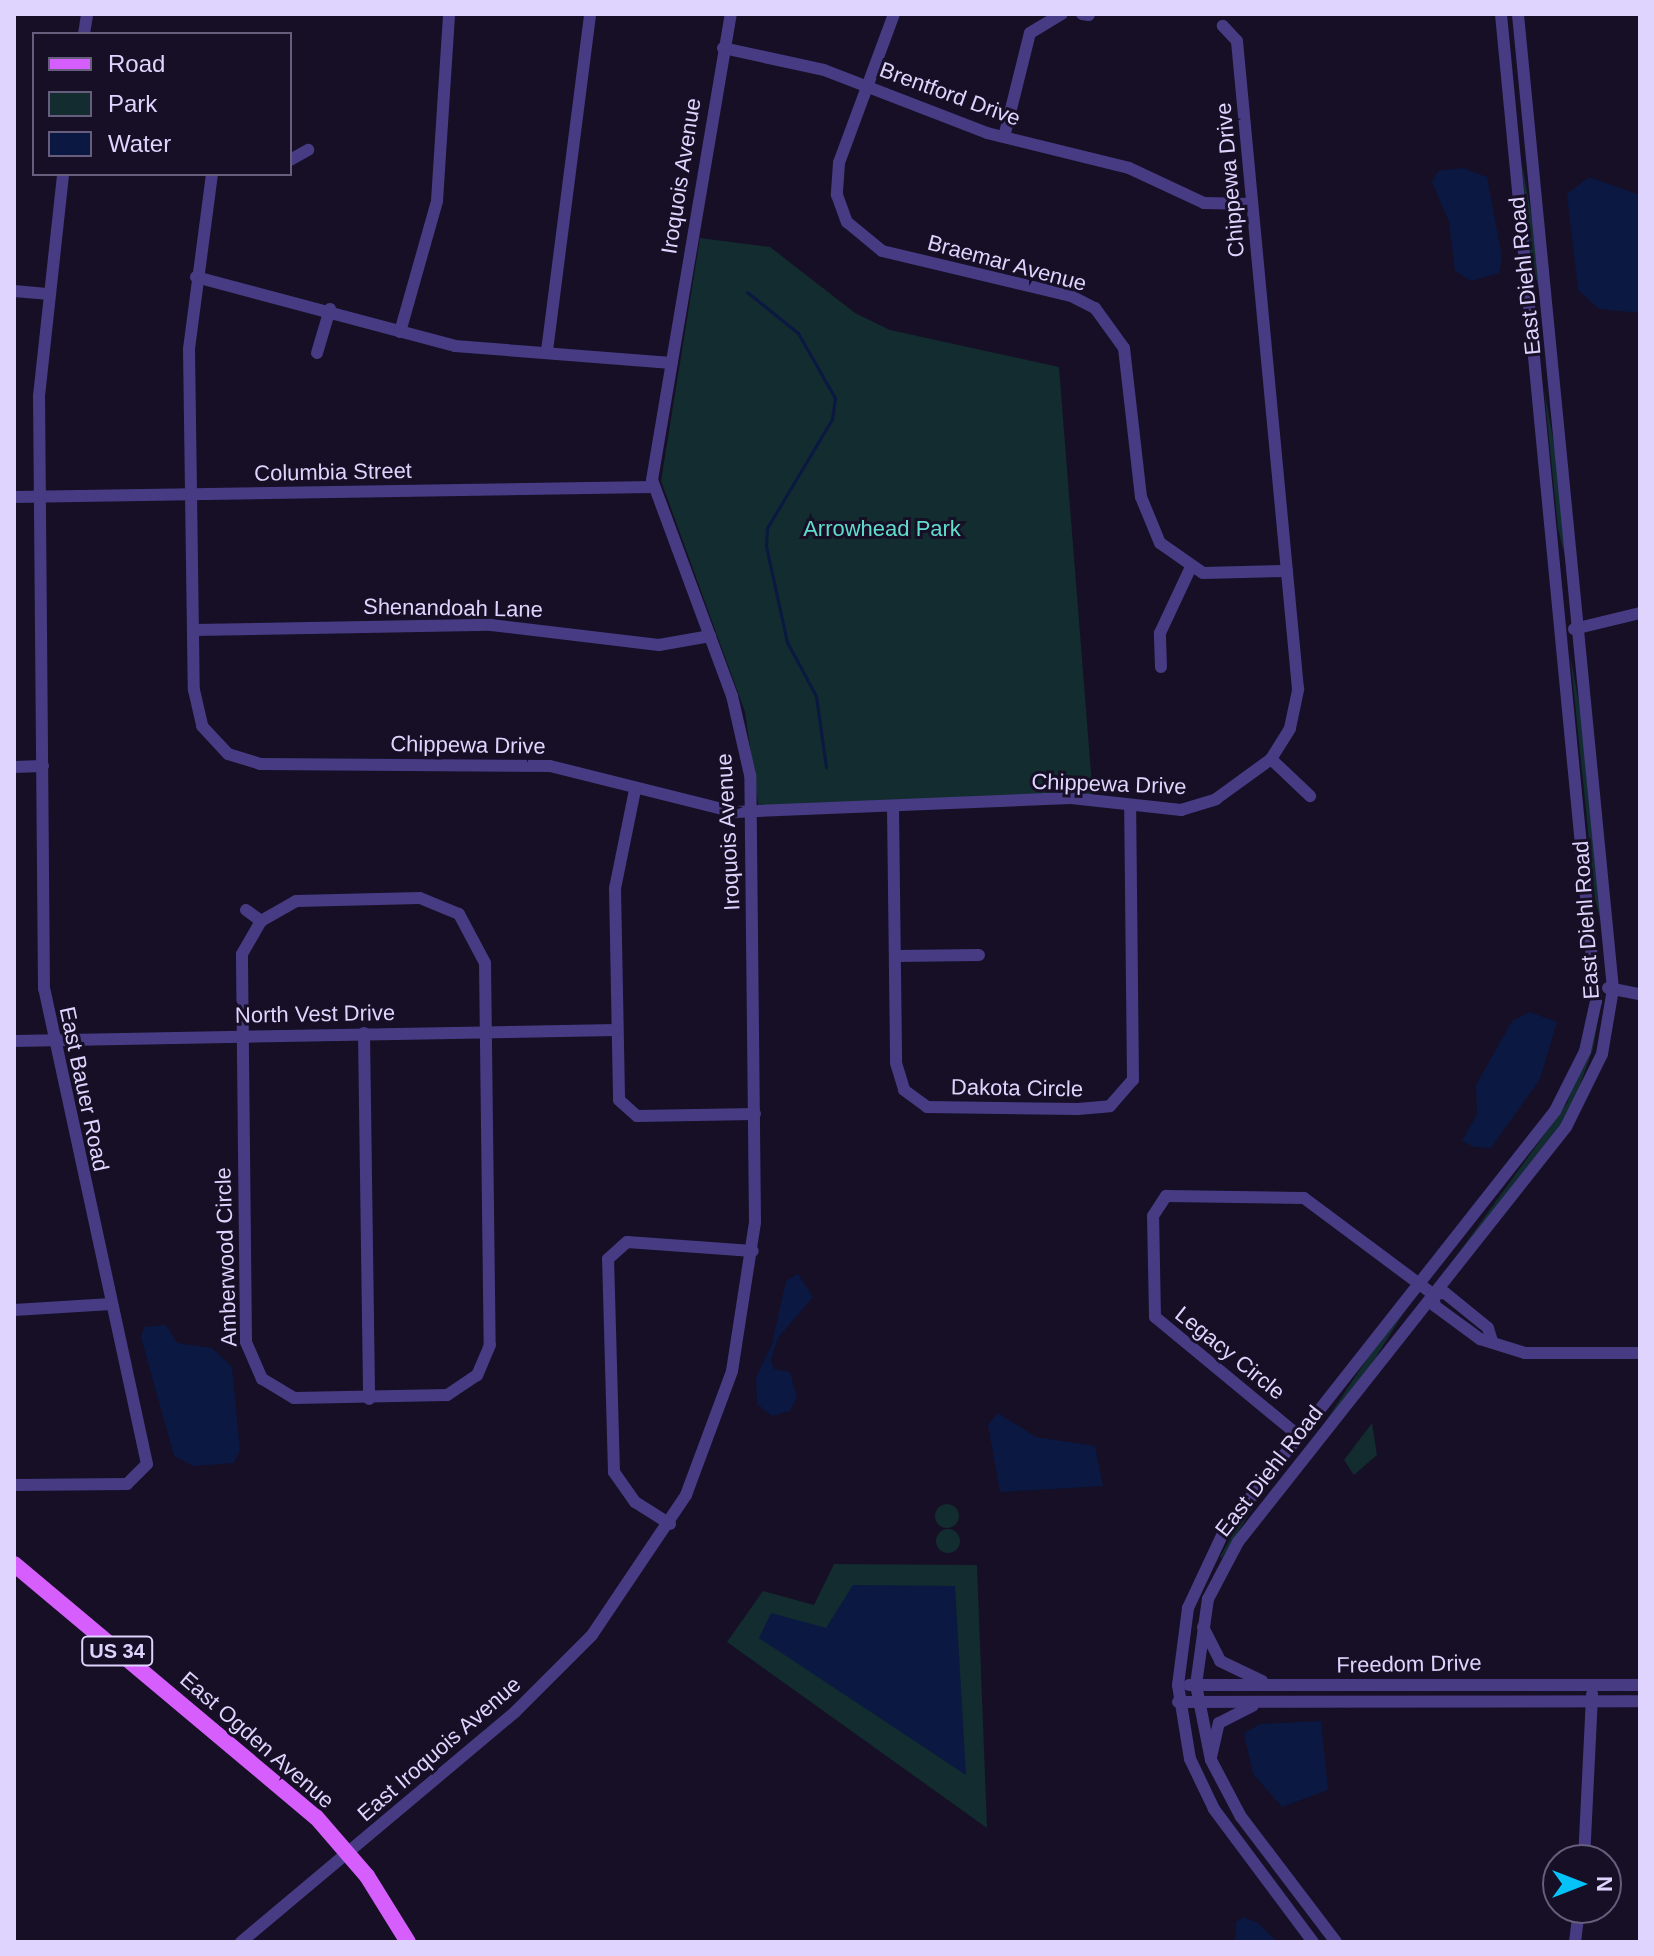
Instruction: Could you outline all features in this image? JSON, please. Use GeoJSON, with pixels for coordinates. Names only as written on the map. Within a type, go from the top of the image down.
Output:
{"type":"FeatureCollection","features":[{"type":"Feature","properties":{"kind":"main road","name":"East Ogden Avenue"},"geometry":{"type":"LineString","coordinates":[[14,1564],[293,1797],[348,1853],[408,1942]]}},
{"type":"Feature","properties":{"kind":"street"},"geometry":{"type":"LineString","coordinates":[[400,332],[437,201],[449,14]]}},
{"type":"Feature","properties":{"kind":"street"},"geometry":{"type":"LineString","coordinates":[[723,48],[731,14]]}},
{"type":"Feature","properties":{"kind":"street","name":"Braemar Avenue"},"geometry":{"type":"LineString","coordinates":[[894,14],[836,179],[847,222],[882,251],[1071,296],[1104,316],[1128,366],[1147,520],[1166,550],[1190,569]]}},
{"type":"Feature","properties":{"kind":"street"},"geometry":{"type":"LineString","coordinates":[[1004,137],[1030,33],[1062,14]]}},
{"type":"Feature","properties":{"kind":"street","name":"East Diehl Road"},"geometry":{"type":"LineString","coordinates":[[1313,1942],[1204,1792],[1178,1702],[1183,1630],[1204,1566],[1299,1436],[1568,1091],[1588,1040],[1597,987],[1501,14]]}},
{"type":"Feature","properties":{"kind":"street","name":"East Diehl Road"},"geometry":{"type":"LineString","coordinates":[[1336,1942],[1241,1817],[1211,1760],[1197,1702],[1202,1624],[1238,1542],[1574,1114],[1602,1054],[1613,989],[1518,14]]}},
{"type":"Feature","properties":{"kind":"street"},"geometry":{"type":"LineString","coordinates":[[547,351],[589,16]]}},
{"type":"Feature","properties":{"kind":"street","name":"Chippewa Drive"},"geometry":{"type":"LineString","coordinates":[[193,630],[199,717],[238,758],[529,763],[689,806],[751,811],[893,808],[1058,798],[1130,806],[1195,807],[1271,759],[1290,728],[1298,689],[1237,41],[1223,26]]}},
{"type":"Feature","properties":{"kind":"street","name":"Brentford Drive"},"geometry":{"type":"LineString","coordinates":[[723,48],[868,87],[1004,137],[1129,168],[1204,203],[1252,204]]}},
{"type":"Feature","properties":{"kind":"street","name":"Iroquois Avenue"},"geometry":{"type":"LineString","coordinates":[[644,1566],[670,1524],[726,1394],[753,1251],[755,1114],[751,811],[741,725],[653,487],[723,48]]}},
{"type":"Feature","properties":{"kind":"street"},"geometry":{"type":"LineString","coordinates":[[292,159],[308,150]]}},
{"type":"Feature","properties":{"kind":"street","name":"East Bauer Road"},"geometry":{"type":"LineString","coordinates":[[14,1485],[141,1478],[147,1455],[50,1040],[40,495],[47,294],[63,176]]}},
{"type":"Feature","properties":{"kind":"street"},"geometry":{"type":"LineString","coordinates":[[193,630],[191,494],[196,277],[212,176]]}},
{"type":"Feature","properties":{"kind":"street"},"geometry":{"type":"LineString","coordinates":[[196,277],[330,309],[400,332],[475,349],[547,351],[671,363]]}},
{"type":"Feature","properties":{"kind":"street"},"geometry":{"type":"LineString","coordinates":[[14,291],[47,294]]}},
{"type":"Feature","properties":{"kind":"street"},"geometry":{"type":"LineString","coordinates":[[317,353],[330,309]]}},
{"type":"Feature","properties":{"kind":"street","name":"Columbia Street"},"geometry":{"type":"LineString","coordinates":[[14,497],[653,487]]}},
{"type":"Feature","properties":{"kind":"street"},"geometry":{"type":"LineString","coordinates":[[1161,667],[1160,633],[1190,569],[1229,577],[1287,571]]}},
{"type":"Feature","properties":{"kind":"street"},"geometry":{"type":"LineString","coordinates":[[1563,630],[1640,613]]}},
{"type":"Feature","properties":{"kind":"street","name":"Shenandoah Lane"},"geometry":{"type":"LineString","coordinates":[[193,630],[504,626],[659,645],[710,636]]}},
{"type":"Feature","properties":{"kind":"street"},"geometry":{"type":"LineString","coordinates":[[1271,759],[1310,796]]}},
{"type":"Feature","properties":{"kind":"street"},"geometry":{"type":"LineString","coordinates":[[14,767],[43,766]]}},
{"type":"Feature","properties":{"kind":"street"},"geometry":{"type":"LineString","coordinates":[[635,790],[615,888],[616,1030],[624,1109],[637,1116],[755,1114]]}},
{"type":"Feature","properties":{"kind":"street","name":"Dakota Circle"},"geometry":{"type":"LineString","coordinates":[[893,808],[896,1063],[904,1090],[918,1104],[1110,1106],[1133,1080],[1130,806]]}},
{"type":"Feature","properties":{"kind":"street","name":"Amberwood Circle"},"geometry":{"type":"LineString","coordinates":[[296,901],[440,903],[459,914],[481,945],[486,1031],[490,1335],[484,1362],[469,1384],[447,1395],[369,1399],[286,1396],[262,1379],[249,1355],[241,1035],[242,954],[261,921],[296,901]]}},
{"type":"Feature","properties":{"kind":"street"},"geometry":{"type":"LineString","coordinates":[[246,910],[261,921]]}},
{"type":"Feature","properties":{"kind":"street"},"geometry":{"type":"LineString","coordinates":[[896,956],[979,955]]}},
{"type":"Feature","properties":{"kind":"street"},"geometry":{"type":"LineString","coordinates":[[1597,987],[1640,994]]}},
{"type":"Feature","properties":{"kind":"street","name":"North Vest Drive"},"geometry":{"type":"LineString","coordinates":[[14,1041],[616,1030]]}},
{"type":"Feature","properties":{"kind":"street"},"geometry":{"type":"LineString","coordinates":[[364,1033],[369,1399]]}},
{"type":"Feature","properties":{"kind":"street","name":"Legacy Circle"},"geometry":{"type":"LineString","coordinates":[[1299,1436],[1155,1317],[1153,1216],[1159,1202],[1174,1194],[1304,1198],[1420,1284]]}},
{"type":"Feature","properties":{"kind":"street"},"geometry":{"type":"LineString","coordinates":[[670,1524],[635,1502],[614,1472],[608,1259],[627,1242],[753,1251]]}},
{"type":"Feature","properties":{"kind":"street"},"geometry":{"type":"LineString","coordinates":[[1420,1284],[1433,1294],[1447,1294],[1488,1328],[1492,1341],[1525,1353],[1640,1353]]}},
{"type":"Feature","properties":{"kind":"street"},"geometry":{"type":"LineString","coordinates":[[14,1310],[111,1304]]}},
{"type":"Feature","properties":{"kind":"street","name":"East Iroquois Avenue"},"geometry":{"type":"LineString","coordinates":[[241,1942],[538,1691],[644,1566]]}},
{"type":"Feature","properties":{"kind":"street"},"geometry":{"type":"LineString","coordinates":[[1202,1624],[1220,1661],[1273,1684]]}},
{"type":"Feature","properties":{"kind":"street"},"geometry":{"type":"LineString","coordinates":[[1585,1844],[1592,1683]]}},
{"type":"Feature","properties":{"kind":"street","name":"Freedom Drive"},"geometry":{"type":"LineString","coordinates":[[1178,1685],[1640,1685]]}},
{"type":"Feature","properties":{"kind":"street","name":"Freedom Drive"},"geometry":{"type":"LineString","coordinates":[[1178,1702],[1640,1701]]}},
{"type":"Feature","properties":{"kind":"street"},"geometry":{"type":"LineString","coordinates":[[1211,1760],[1219,1723],[1273,1702]]}},
{"type":"Feature","properties":{"kind":"green space"},"geometry":{"type":"Polygon","coordinates":[[[1521,159],[1536,239],[1539,289],[1531,259],[1521,159]]]}},
{"type":"Feature","properties":{"kind":"green space","name":"Arrowhead Park"},"geometry":{"type":"Polygon","coordinates":[[[700,238],[770,247],[855,313],[890,330],[1059,367],[1093,798],[759,810],[745,712],[661,481],[700,238]]]}},
{"type":"Feature","properties":{"kind":"green space"},"geometry":{"type":"Polygon","coordinates":[[[1544,389],[1559,471],[1566,560],[1558,529],[1544,389]]]}},
{"type":"Feature","properties":{"kind":"green space"},"geometry":{"type":"Polygon","coordinates":[[[1570,654],[1587,747],[1603,930],[1595,899],[1570,654]]]}},
{"type":"Feature","properties":{"kind":"green space"},"geometry":{"type":"Polygon","coordinates":[[[1600,1007],[1593,1049],[1570,1112],[1444,1273],[1567,1103],[1600,1007]]]}},
{"type":"Feature","properties":{"kind":"green space"},"geometry":{"type":"Polygon","coordinates":[[[1408,1306],[1369,1368],[1323,1425],[1369,1356],[1408,1306]]]}},
{"type":"Feature","properties":{"kind":"green space"},"geometry":{"type":"Polygon","coordinates":[[[1372,1423],[1377,1455],[1354,1475],[1344,1460],[1372,1423]]]}},
{"type":"Feature","properties":{"kind":"green space"},"geometry":{"type":"Polygon","coordinates":[[[1263,1491],[1222,1558],[1220,1557],[1242,1518],[1263,1491]]]}},
{"type":"Feature","properties":{"kind":"green space"},"geometry":{"type":"Polygon","coordinates":[[[947,1504],[956,1507],[959,1516],[956,1525],[947,1528],[938,1525],[935,1516],[938,1507],[947,1504]]]}},
{"type":"Feature","properties":{"kind":"green space"},"geometry":{"type":"Polygon","coordinates":[[[948,1529],[957,1532],[960,1541],[957,1550],[948,1553],[939,1550],[936,1541],[939,1532],[948,1529]]]}},
{"type":"Feature","properties":{"kind":"green space"},"geometry":{"type":"Polygon","coordinates":[[[834,1564],[977,1565],[987,1828],[727,1642],[763,1591],[814,1605],[834,1564]]]}},
{"type":"Feature","properties":{"kind":"water"},"geometry":{"type":"Polygon","coordinates":[[[1463,168],[1487,177],[1502,257],[1499,273],[1471,281],[1455,271],[1449,222],[1432,182],[1438,171],[1463,168]]]}},
{"type":"Feature","properties":{"kind":"water"},"geometry":{"type":"Polygon","coordinates":[[[1589,177],[1640,195],[1640,313],[1599,309],[1578,290],[1567,194],[1589,177]]]}},
{"type":"Feature","properties":{"kind":"water"},"geometry":{"type":"Polygon","coordinates":[[[1530,1012],[1557,1022],[1540,1079],[1491,1148],[1474,1147],[1462,1141],[1477,1114],[1476,1085],[1512,1021],[1530,1012]]]}},
{"type":"Feature","properties":{"kind":"water"},"geometry":{"type":"Polygon","coordinates":[[[798,1274],[813,1297],[778,1338],[771,1360],[774,1369],[790,1372],[797,1397],[790,1411],[772,1416],[757,1404],[756,1377],[772,1344],[786,1281],[798,1274]]]}},
{"type":"Feature","properties":{"kind":"water"},"geometry":{"type":"Polygon","coordinates":[[[166,1325],[177,1343],[212,1348],[232,1367],[240,1450],[234,1463],[193,1466],[174,1456],[141,1337],[144,1327],[166,1325]]]}},
{"type":"Feature","properties":{"kind":"water"},"geometry":{"type":"Polygon","coordinates":[[[998,1413],[1036,1437],[1095,1446],[1103,1486],[1000,1492],[988,1425],[998,1413]]]}},
{"type":"Feature","properties":{"kind":"water"},"geometry":{"type":"Polygon","coordinates":[[[853,1585],[955,1586],[966,1775],[759,1638],[771,1613],[826,1628],[853,1585]]]}},
{"type":"Feature","properties":{"kind":"water"},"geometry":{"type":"Polygon","coordinates":[[[1321,1721],[1328,1790],[1282,1807],[1253,1774],[1244,1734],[1259,1724],[1321,1721]]]}},
{"type":"Feature","properties":{"kind":"water"},"geometry":{"type":"Polygon","coordinates":[[[1244,1917],[1258,1923],[1277,1942],[1235,1942],[1236,1922],[1244,1917]]]}},
{"type":"Feature","properties":{"kind":"waterway"},"geometry":{"type":"LineString","coordinates":[[747,292],[798,333],[835,398],[832,419],[767,528],[766,546],[787,642],[816,696],[826,767]]}}]}
